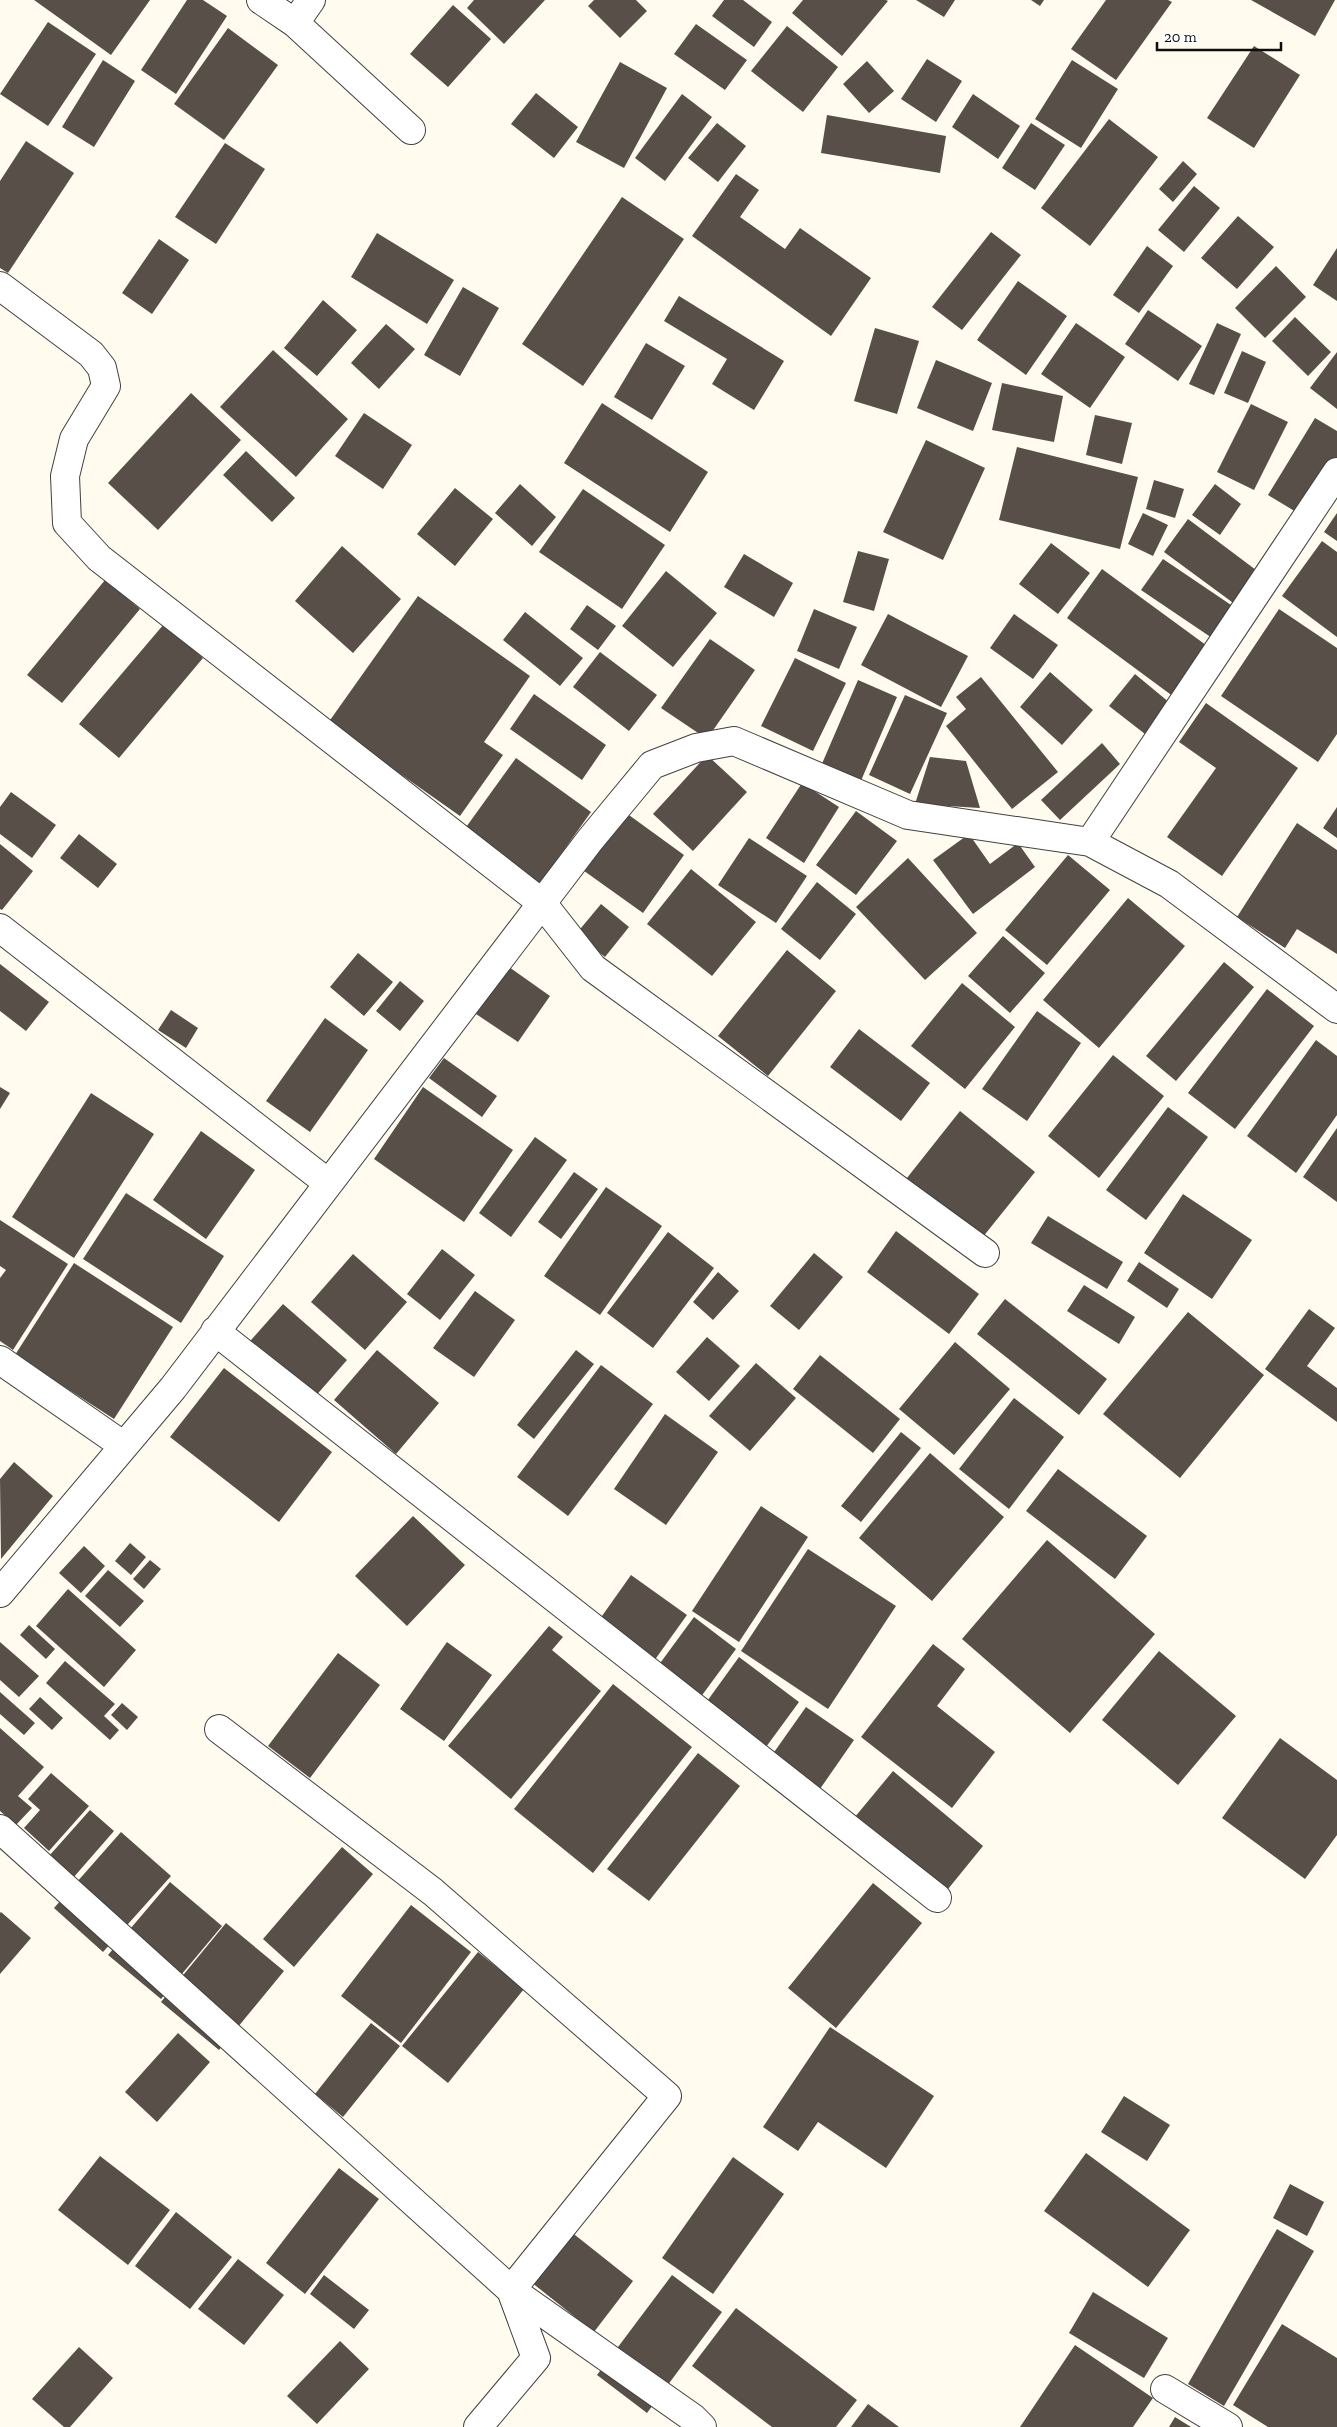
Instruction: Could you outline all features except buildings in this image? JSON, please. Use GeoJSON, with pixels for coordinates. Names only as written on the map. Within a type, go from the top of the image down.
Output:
{"type":"FeatureCollection","features":[{"type":"Feature","properties":{"kind":"street"},"geometry":{"type":"LineString","coordinates":[[261,0],[295,23],[411,130]]}},
{"type":"Feature","properties":{"kind":"street"},"geometry":{"type":"LineString","coordinates":[[295,23],[311,0]]}},
{"type":"Feature","properties":{"kind":"street"},"geometry":{"type":"LineString","coordinates":[[0,286],[91,354],[102,368],[106,386],[74,439],[65,476],[67,524],[99,558],[542,903],[593,968],[985,1253]]}},
{"type":"Feature","properties":{"kind":"street"},"geometry":{"type":"LineString","coordinates":[[1090,842],[1337,472]]}},
{"type":"Feature","properties":{"kind":"street"},"geometry":{"type":"LineString","coordinates":[[0,1593],[173,1388],[542,903],[652,765],[696,748],[734,741],[908,815],[1090,842],[1169,884],[1337,1009]]}},
{"type":"Feature","properties":{"kind":"street"},"geometry":{"type":"LineString","coordinates":[[0,928],[328,1183]]}},
{"type":"Feature","properties":{"kind":"street"},"geometry":{"type":"LineString","coordinates":[[215,1331],[937,1898]]}},
{"type":"Feature","properties":{"kind":"street"},"geometry":{"type":"LineString","coordinates":[[0,1360],[124,1446]]}},
{"type":"Feature","properties":{"kind":"street"},"geometry":{"type":"LineString","coordinates":[[219,1729],[433,1892],[668,2096],[511,2290]]}},
{"type":"Feature","properties":{"kind":"street"},"geometry":{"type":"LineString","coordinates":[[0,1828],[511,2290],[693,2418],[702,2427]]}},
{"type":"Feature","properties":{"kind":"street"},"geometry":{"type":"LineString","coordinates":[[478,2427],[536,2358],[511,2290]]}},
{"type":"Feature","properties":{"kind":"street"},"geometry":{"type":"LineString","coordinates":[[1165,2389],[1228,2427]]}}]}
